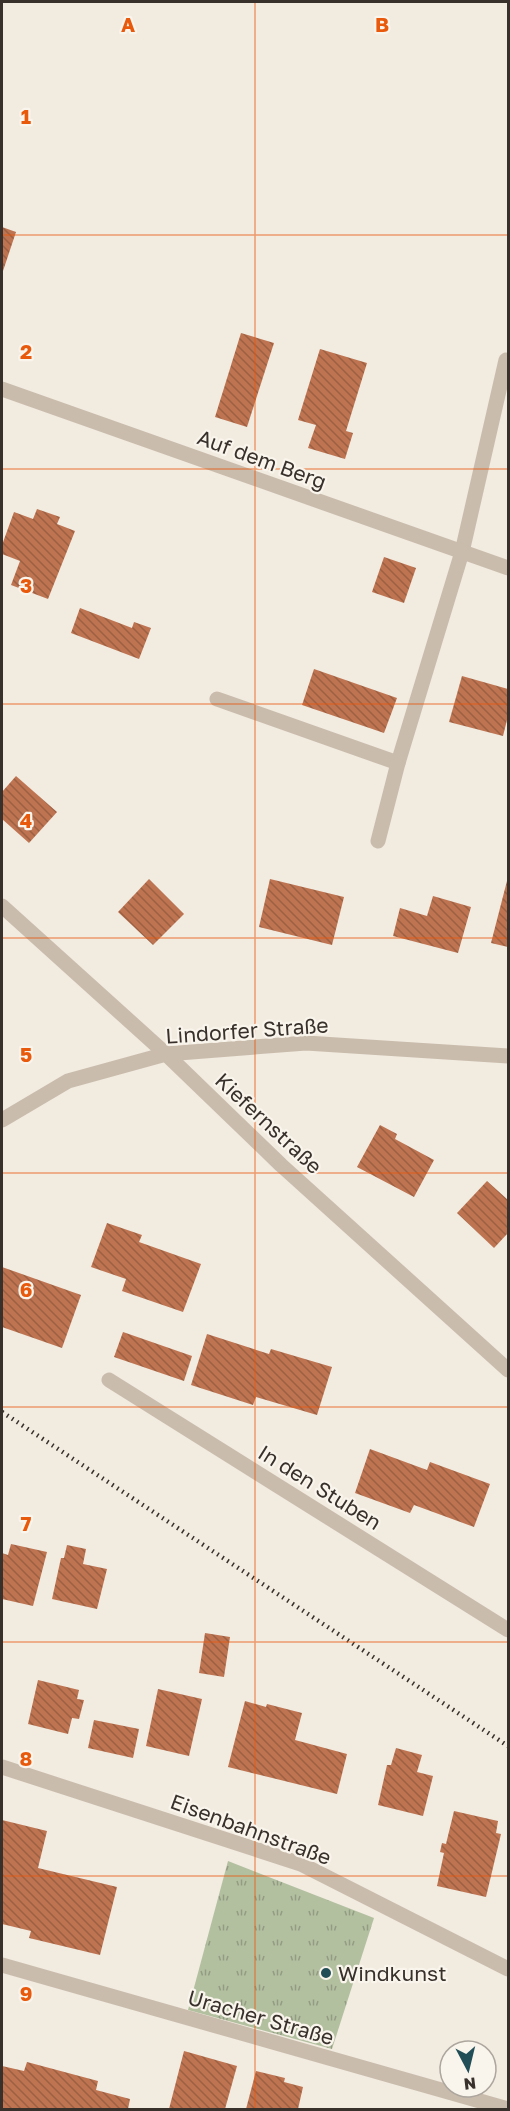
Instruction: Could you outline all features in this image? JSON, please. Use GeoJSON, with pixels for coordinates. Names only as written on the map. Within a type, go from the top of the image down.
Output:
{"type":"FeatureCollection","features":[{"type":"Feature","properties":{"kind":"street"},"geometry":{"type":"LineString","coordinates":[[378,841],[398,763],[462,552],[506,360]]}},
{"type":"Feature","properties":{"kind":"street","name":"Auf dem Berg"},"geometry":{"type":"LineString","coordinates":[[2,389],[508,568]]}},
{"type":"Feature","properties":{"kind":"street"},"geometry":{"type":"LineString","coordinates":[[217,699],[398,763]]}},
{"type":"Feature","properties":{"kind":"street","name":"Kiefernstraße"},"geometry":{"type":"LineString","coordinates":[[2,906],[166,1054],[281,1165],[508,1370]]}},
{"type":"Feature","properties":{"kind":"street","name":"Lindorfer Straße"},"geometry":{"type":"LineString","coordinates":[[2,1120],[68,1081],[166,1054],[306,1043],[508,1056]]}},
{"type":"Feature","properties":{"kind":"street","name":"In den Stuben"},"geometry":{"type":"LineString","coordinates":[[109,1380],[508,1630]]}},
{"type":"Feature","properties":{"kind":"street","name":"Eisenbahnstraße"},"geometry":{"type":"LineString","coordinates":[[2,1767],[301,1864],[508,1969]]}},
{"type":"Feature","properties":{"kind":"street","name":"Uracher Straße"},"geometry":{"type":"LineString","coordinates":[[2,1965],[508,2109]]}},
{"type":"Feature","properties":{"kind":"green space"},"geometry":{"type":"Polygon","coordinates":[[[228,1861],[374,1918],[332,2049],[188,2010],[228,1861]]]}},
{"type":"Feature","properties":{"kind":"building"},"geometry":{"type":"Polygon","coordinates":[[[2,227],[16,232],[2,274],[2,227]]]}},
{"type":"Feature","properties":{"kind":"building"},"geometry":{"type":"Polygon","coordinates":[[[241,333],[274,343],[247,427],[215,417],[241,333]]]}},
{"type":"Feature","properties":{"kind":"building"},"geometry":{"type":"Polygon","coordinates":[[[320,349],[367,363],[346,431],[353,433],[345,459],[308,448],[316,425],[298,420],[320,349]]]}},
{"type":"Feature","properties":{"kind":"building"},"geometry":{"type":"Polygon","coordinates":[[[37,509],[60,517],[57,524],[75,531],[48,599],[11,585],[20,561],[2,554],[2,545],[14,512],[33,519],[37,509]]]}},
{"type":"Feature","properties":{"kind":"building"},"geometry":{"type":"Polygon","coordinates":[[[384,557],[416,568],[404,603],[372,592],[384,557]]]}},
{"type":"Feature","properties":{"kind":"building"},"geometry":{"type":"Polygon","coordinates":[[[80,608],[132,628],[134,622],[151,628],[139,659],[71,633],[80,608]]]}},
{"type":"Feature","properties":{"kind":"building"},"geometry":{"type":"Polygon","coordinates":[[[314,669],[397,698],[384,733],[302,705],[314,669]]]}},
{"type":"Feature","properties":{"kind":"building"},"geometry":{"type":"Polygon","coordinates":[[[462,676],[508,689],[508,716],[503,736],[449,722],[462,676]]]}},
{"type":"Feature","properties":{"kind":"building"},"geometry":{"type":"Polygon","coordinates":[[[16,776],[57,812],[29,843],[2,819],[2,792],[16,776]]]}},
{"type":"Feature","properties":{"kind":"building"},"geometry":{"type":"Polygon","coordinates":[[[508,877],[508,947],[491,943],[508,877]]]}},
{"type":"Feature","properties":{"kind":"building"},"geometry":{"type":"Polygon","coordinates":[[[149,879],[184,914],[153,945],[118,912],[149,879]]]}},
{"type":"Feature","properties":{"kind":"building"},"geometry":{"type":"Polygon","coordinates":[[[270,879],[344,897],[332,945],[259,927],[270,879]]]}},
{"type":"Feature","properties":{"kind":"building"},"geometry":{"type":"Polygon","coordinates":[[[433,896],[471,907],[458,953],[393,936],[400,908],[427,916],[433,896]]]}},
{"type":"Feature","properties":{"kind":"building"},"geometry":{"type":"Polygon","coordinates":[[[380,1125],[397,1134],[395,1139],[434,1160],[414,1197],[357,1167],[380,1125]]]}},
{"type":"Feature","properties":{"kind":"building"},"geometry":{"type":"Polygon","coordinates":[[[487,1181],[508,1200],[508,1233],[494,1248],[457,1213],[487,1181]]]}},
{"type":"Feature","properties":{"kind":"building"},"geometry":{"type":"Polygon","coordinates":[[[107,1223],[142,1235],[139,1242],[201,1264],[183,1312],[122,1291],[126,1279],[91,1267],[107,1223]]]}},
{"type":"Feature","properties":{"kind":"building"},"geometry":{"type":"Polygon","coordinates":[[[2,1267],[81,1295],[62,1348],[2,1327],[2,1267]]]}},
{"type":"Feature","properties":{"kind":"building"},"geometry":{"type":"Polygon","coordinates":[[[123,1332],[192,1356],[184,1381],[114,1357],[123,1332]]]}},
{"type":"Feature","properties":{"kind":"building"},"geometry":{"type":"Polygon","coordinates":[[[207,1334],[269,1354],[271,1349],[332,1367],[317,1415],[256,1397],[253,1405],[191,1385],[207,1334]]]}},
{"type":"Feature","properties":{"kind":"building"},"geometry":{"type":"Polygon","coordinates":[[[370,1449],[427,1470],[430,1462],[490,1484],[474,1527],[414,1505],[410,1513],[355,1493],[370,1449]]]}},
{"type":"Feature","properties":{"kind":"building"},"geometry":{"type":"Polygon","coordinates":[[[11,1544],[47,1552],[33,1606],[2,1599],[2,1553],[8,1555],[11,1544]]]}},
{"type":"Feature","properties":{"kind":"building"},"geometry":{"type":"Polygon","coordinates":[[[67,1545],[86,1549],[83,1564],[107,1569],[97,1609],[52,1599],[61,1558],[64,1558],[67,1545]]]}},
{"type":"Feature","properties":{"kind":"building"},"geometry":{"type":"Polygon","coordinates":[[[205,1633],[230,1637],[224,1677],[199,1673],[205,1633]]]}},
{"type":"Feature","properties":{"kind":"building"},"geometry":{"type":"Polygon","coordinates":[[[38,1680],[79,1690],[77,1699],[84,1700],[79,1719],[72,1718],[68,1734],[28,1724],[38,1680]]]}},
{"type":"Feature","properties":{"kind":"building"},"geometry":{"type":"Polygon","coordinates":[[[158,1689],[202,1699],[189,1756],[146,1746],[158,1689]]]}},
{"type":"Feature","properties":{"kind":"building"},"geometry":{"type":"Polygon","coordinates":[[[245,1701],[302,1713],[295,1740],[347,1754],[337,1794],[228,1767],[245,1701]]]}},
{"type":"Feature","properties":{"kind":"building"},"geometry":{"type":"Polygon","coordinates":[[[94,1720],[139,1729],[133,1758],[88,1748],[94,1720]]]}},
{"type":"Feature","properties":{"kind":"building"},"geometry":{"type":"Polygon","coordinates":[[[396,1748],[422,1755],[417,1772],[433,1776],[423,1816],[378,1805],[387,1765],[391,1765],[396,1748]]]}},
{"type":"Feature","properties":{"kind":"building"},"geometry":{"type":"Polygon","coordinates":[[[454,1811],[498,1821],[496,1833],[501,1834],[486,1897],[437,1886],[444,1853],[440,1852],[442,1843],[446,1844],[454,1811]]]}},
{"type":"Feature","properties":{"kind":"building"},"geometry":{"type":"Polygon","coordinates":[[[2,1820],[47,1831],[38,1868],[117,1887],[100,1955],[29,1938],[31,1931],[2,1924],[2,1820]]]}},
{"type":"Feature","properties":{"kind":"building"},"geometry":{"type":"Polygon","coordinates":[[[184,2051],[237,2066],[225,2109],[169,2109],[184,2051]]]}},
{"type":"Feature","properties":{"kind":"building"},"geometry":{"type":"Polygon","coordinates":[[[27,2062],[98,2081],[96,2090],[130,2099],[128,2109],[2,2109],[2,2066],[24,2071],[27,2062]]]}},
{"type":"Feature","properties":{"kind":"building"},"geometry":{"type":"Polygon","coordinates":[[[256,2071],[285,2078],[284,2082],[303,2087],[298,2109],[246,2109],[256,2071]]]}},
{"type":"Feature","properties":{"kind":"railway"},"geometry":{"type":"LineString","coordinates":[[2,1412],[508,1746]]}},
{"type":"Feature","properties":{"kind":"place","name":"Windkunst"},"geometry":{"type":"Point","coordinates":[326,1973]}}]}
